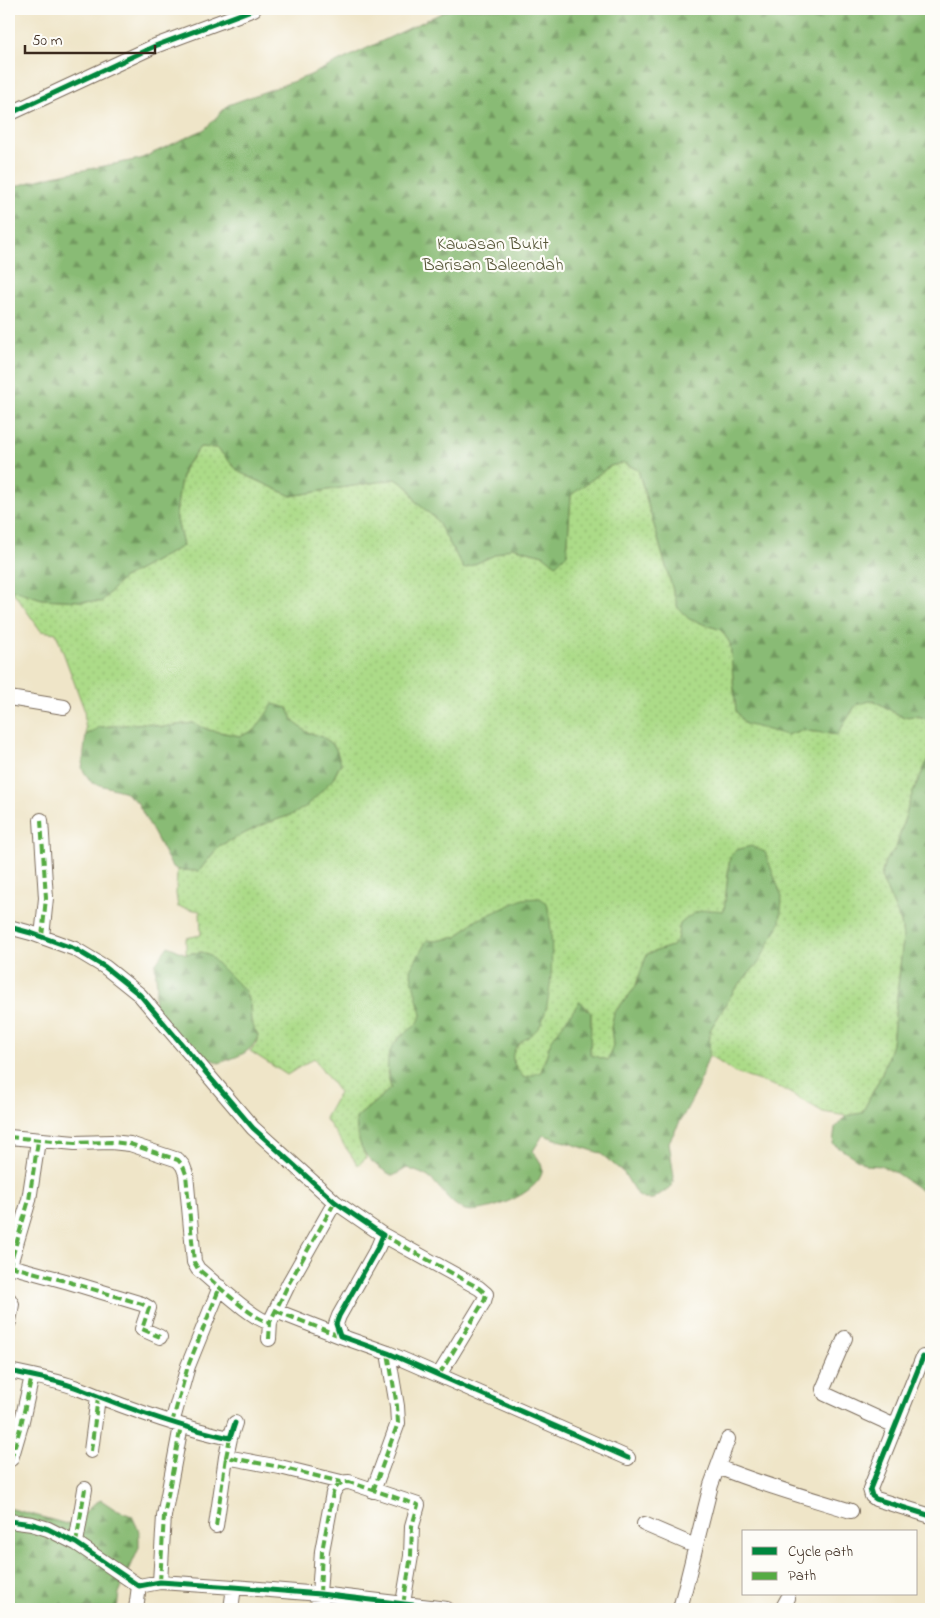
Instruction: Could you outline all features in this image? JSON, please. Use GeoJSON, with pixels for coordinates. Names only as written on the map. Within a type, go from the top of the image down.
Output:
{"type":"FeatureCollection","features":[{"type":"Feature","properties":{"kind":"street"},"geometry":{"type":"LineString","coordinates":[[11,111],[156,46],[254,9]]}},
{"type":"Feature","properties":{"kind":"street"},"geometry":{"type":"LineString","coordinates":[[9,698],[64,707]]}},
{"type":"Feature","properties":{"kind":"street"},"geometry":{"type":"LineString","coordinates":[[41,820],[46,898],[42,937]]}},
{"type":"Feature","properties":{"kind":"street"},"geometry":{"type":"LineString","coordinates":[[9,927],[75,949],[105,967],[140,995],[254,1128],[335,1202],[383,1235],[479,1288],[486,1294],[484,1301],[439,1375]]}},
{"type":"Feature","properties":{"kind":"street"},"geometry":{"type":"LineString","coordinates":[[9,1137],[38,1141],[130,1144],[178,1160],[186,1174],[194,1262],[198,1269],[251,1313],[266,1322],[273,1317]]}},
{"type":"Feature","properties":{"kind":"street"},"geometry":{"type":"LineString","coordinates":[[38,1141],[29,1200],[9,1267],[69,1282],[142,1304],[149,1308],[142,1329],[160,1337]]}},
{"type":"Feature","properties":{"kind":"street"},"geometry":{"type":"LineString","coordinates":[[269,1339],[273,1317],[304,1255],[335,1202]]}},
{"type":"Feature","properties":{"kind":"street"},"geometry":{"type":"LineString","coordinates":[[340,1336],[336,1324],[339,1316],[383,1235]]}},
{"type":"Feature","properties":{"kind":"street"},"geometry":{"type":"LineString","coordinates":[[160,1582],[164,1516],[176,1424],[188,1366],[220,1287]]}},
{"type":"Feature","properties":{"kind":"street"},"geometry":{"type":"LineString","coordinates":[[9,1299],[12,1304],[9,1322]]}},
{"type":"Feature","properties":{"kind":"street"},"geometry":{"type":"LineString","coordinates":[[273,1317],[340,1336],[388,1353],[628,1458]]}},
{"type":"Feature","properties":{"kind":"street"},"geometry":{"type":"LineString","coordinates":[[844,1338],[823,1389],[825,1394],[895,1426]]}},
{"type":"Feature","properties":{"kind":"street"},"geometry":{"type":"LineString","coordinates":[[373,1491],[398,1423],[398,1406],[388,1353]]}},
{"type":"Feature","properties":{"kind":"street"},"geometry":{"type":"LineString","coordinates":[[923,1356],[870,1489],[872,1496],[876,1499],[931,1516]]}},
{"type":"Feature","properties":{"kind":"street"},"geometry":{"type":"LineString","coordinates":[[9,1371],[80,1389],[176,1424],[230,1438]]}},
{"type":"Feature","properties":{"kind":"street"},"geometry":{"type":"LineString","coordinates":[[11,1459],[32,1376]]}},
{"type":"Feature","properties":{"kind":"street"},"geometry":{"type":"LineString","coordinates":[[91,1451],[98,1397]]}},
{"type":"Feature","properties":{"kind":"street"},"geometry":{"type":"LineString","coordinates":[[216,1526],[226,1457],[235,1423]]}},
{"type":"Feature","properties":{"kind":"street"},"geometry":{"type":"LineString","coordinates":[[680,1609],[711,1485],[728,1439]]}},
{"type":"Feature","properties":{"kind":"street"},"geometry":{"type":"LineString","coordinates":[[226,1457],[349,1482],[418,1505],[412,1526],[411,1556],[403,1607]]}},
{"type":"Feature","properties":{"kind":"street"},"geometry":{"type":"LineString","coordinates":[[718,1467],[778,1489],[851,1511]]}},
{"type":"Feature","properties":{"kind":"street"},"geometry":{"type":"LineString","coordinates":[[318,1609],[323,1542],[333,1493],[342,1482]]}},
{"type":"Feature","properties":{"kind":"street"},"geometry":{"type":"LineString","coordinates":[[76,1543],[86,1489]]}},
{"type":"Feature","properties":{"kind":"street"},"geometry":{"type":"LineString","coordinates":[[9,1521],[32,1524],[48,1529],[76,1543],[139,1586],[160,1582],[234,1587],[320,1594],[403,1607],[447,1609]]}},
{"type":"Feature","properties":{"kind":"street"},"geometry":{"type":"LineString","coordinates":[[644,1524],[696,1546]]}},
{"type":"Feature","properties":{"kind":"street"},"geometry":{"type":"LineString","coordinates":[[136,1609],[139,1586]]}},
{"type":"Feature","properties":{"kind":"street"},"geometry":{"type":"LineString","coordinates":[[231,1609],[234,1587]]}},
{"type":"Feature","properties":{"kind":"green space","name":"Kawasan Bukit Barisan Baleendah"},"geometry":{"type":"Polygon","coordinates":[[[450,9],[931,9],[931,721],[918,716],[902,717],[873,700],[856,705],[837,735],[802,730],[787,735],[745,724],[736,711],[730,643],[721,630],[689,619],[678,608],[638,470],[624,463],[610,466],[571,495],[567,554],[556,565],[543,555],[512,547],[464,569],[436,519],[417,503],[409,488],[396,479],[291,496],[239,472],[217,448],[200,447],[184,468],[180,484],[176,515],[183,546],[122,579],[101,602],[42,599],[11,589],[9,586],[9,188],[53,176],[140,159],[205,129],[228,105],[308,76],[450,9]]]}},
{"type":"Feature","properties":{"kind":"green space"},"geometry":{"type":"Polygon","coordinates":[[[200,447],[217,448],[239,472],[291,496],[396,479],[409,488],[417,503],[436,519],[464,569],[512,547],[543,555],[567,554],[571,495],[610,466],[624,463],[638,470],[678,608],[689,619],[721,630],[730,643],[736,711],[787,735],[802,730],[837,735],[856,705],[873,700],[902,717],[918,716],[931,721],[931,753],[911,797],[896,848],[885,861],[881,877],[901,922],[903,938],[892,1044],[882,1074],[862,1113],[846,1116],[823,1112],[781,1088],[735,1073],[709,1055],[710,1030],[735,989],[759,962],[730,856],[724,912],[708,910],[680,924],[677,940],[672,946],[647,954],[635,988],[614,1013],[611,1028],[613,1045],[608,1060],[590,1055],[591,1013],[551,1041],[541,1072],[524,1078],[513,1062],[513,1052],[523,1040],[540,1026],[473,922],[457,937],[435,941],[410,970],[422,1015],[420,1023],[397,1039],[387,1072],[391,1088],[356,1118],[357,1135],[366,1158],[358,1165],[325,1118],[339,1093],[314,1058],[287,1075],[250,1051],[256,1044],[258,1036],[251,1023],[250,1005],[202,952],[186,954],[186,938],[201,935],[200,911],[178,907],[176,894],[177,870],[199,871],[219,846],[264,824],[294,814],[333,779],[341,763],[335,747],[323,737],[307,732],[294,722],[288,708],[255,731],[240,736],[209,730],[193,723],[162,727],[147,723],[100,727],[86,735],[84,709],[56,633],[41,631],[11,589],[42,599],[101,602],[122,579],[183,546],[176,515],[180,484],[184,469],[200,447]]]}},
{"type":"Feature","properties":{"kind":"green space"},"geometry":{"type":"Polygon","coordinates":[[[273,704],[288,708],[294,722],[307,732],[323,737],[335,747],[341,763],[333,779],[308,805],[294,814],[264,824],[219,846],[199,871],[177,870],[171,865],[137,802],[123,791],[92,783],[82,769],[86,735],[100,727],[147,723],[162,727],[193,723],[209,730],[240,736],[255,730],[273,704]]]}},
{"type":"Feature","properties":{"kind":"green space"},"geometry":{"type":"Polygon","coordinates":[[[931,753],[931,1197],[896,1173],[881,1166],[866,1165],[833,1144],[835,1128],[846,1116],[862,1113],[882,1074],[892,1044],[903,938],[901,922],[881,877],[885,861],[896,848],[911,797],[931,753]]]}},
{"type":"Feature","properties":{"kind":"green space"},"geometry":{"type":"Polygon","coordinates":[[[751,846],[765,852],[782,897],[780,923],[759,962],[735,989],[710,1030],[709,1055],[696,1092],[669,1142],[674,1177],[672,1186],[653,1199],[644,1199],[637,1195],[624,1173],[600,1153],[543,1135],[533,1151],[541,1163],[542,1171],[539,1179],[532,1187],[510,1201],[473,1211],[465,1210],[454,1204],[426,1176],[407,1168],[393,1176],[376,1165],[365,1153],[361,1146],[356,1118],[391,1088],[388,1071],[390,1050],[399,1038],[419,1021],[421,1015],[410,970],[427,940],[435,941],[457,937],[473,922],[523,899],[540,898],[547,903],[551,931],[552,964],[548,998],[541,1024],[515,1049],[513,1054],[514,1064],[524,1078],[541,1072],[551,1041],[580,1001],[591,1013],[590,1055],[608,1060],[613,1045],[611,1028],[614,1013],[635,988],[647,954],[672,946],[677,940],[680,924],[691,915],[705,910],[724,911],[730,856],[736,850],[751,846]]]}},
{"type":"Feature","properties":{"kind":"green space"},"geometry":{"type":"Polygon","coordinates":[[[168,946],[186,954],[202,952],[210,956],[245,991],[250,1005],[251,1023],[258,1036],[252,1047],[247,1051],[237,1057],[219,1063],[200,1054],[191,1045],[160,1029],[153,1015],[157,987],[155,964],[168,946]]]}},
{"type":"Feature","properties":{"kind":"green space"},"geometry":{"type":"Polygon","coordinates":[[[101,1500],[116,1510],[132,1516],[139,1531],[139,1548],[119,1593],[117,1609],[9,1609],[9,1508],[74,1526],[89,1508],[101,1500]]]}},
{"type":"Feature","properties":{"kind":"marked path"},"geometry":{"type":"LineString","coordinates":[[41,820],[46,898],[42,937]]}},
{"type":"Feature","properties":{"kind":"marked path"},"geometry":{"type":"LineString","coordinates":[[9,1137],[75,1143],[111,1142],[130,1144],[178,1160],[186,1174],[194,1262],[198,1269],[244,1308],[263,1320],[270,1322]]}},
{"type":"Feature","properties":{"kind":"marked path"},"geometry":{"type":"LineString","coordinates":[[9,1268],[29,1200],[38,1141]]}},
{"type":"Feature","properties":{"kind":"marked path"},"geometry":{"type":"LineString","coordinates":[[269,1339],[270,1322],[289,1283],[335,1202]]}},
{"type":"Feature","properties":{"kind":"marked path"},"geometry":{"type":"LineString","coordinates":[[383,1235],[479,1288],[486,1294],[484,1301],[439,1375]]}},
{"type":"Feature","properties":{"kind":"marked path"},"geometry":{"type":"LineString","coordinates":[[10,1266],[142,1304],[149,1308],[142,1329],[160,1337]]}},
{"type":"Feature","properties":{"kind":"marked path"},"geometry":{"type":"LineString","coordinates":[[172,1423],[188,1366],[220,1287]]}},
{"type":"Feature","properties":{"kind":"marked path"},"geometry":{"type":"LineString","coordinates":[[9,1299],[12,1304],[9,1322]]}},
{"type":"Feature","properties":{"kind":"marked path"},"geometry":{"type":"LineString","coordinates":[[276,1311],[340,1336]]}},
{"type":"Feature","properties":{"kind":"marked path"},"geometry":{"type":"LineString","coordinates":[[373,1491],[398,1423],[388,1353]]}},
{"type":"Feature","properties":{"kind":"marked path"},"geometry":{"type":"LineString","coordinates":[[11,1459],[32,1376]]}},
{"type":"Feature","properties":{"kind":"marked path"},"geometry":{"type":"LineString","coordinates":[[91,1451],[98,1397]]}},
{"type":"Feature","properties":{"kind":"marked path"},"geometry":{"type":"LineString","coordinates":[[160,1582],[164,1516],[181,1426]]}},
{"type":"Feature","properties":{"kind":"marked path"},"geometry":{"type":"LineString","coordinates":[[230,1438],[226,1457],[280,1467],[341,1482]]}},
{"type":"Feature","properties":{"kind":"marked path"},"geometry":{"type":"LineString","coordinates":[[216,1526],[226,1457]]}},
{"type":"Feature","properties":{"kind":"marked path"},"geometry":{"type":"LineString","coordinates":[[320,1594],[322,1551],[333,1493],[339,1484],[349,1482],[418,1505],[412,1526],[411,1556],[403,1605]]}},
{"type":"Feature","properties":{"kind":"marked path"},"geometry":{"type":"LineString","coordinates":[[76,1543],[85,1489]]}},
{"type":"Feature","properties":{"kind":"cycle path"},"geometry":{"type":"LineString","coordinates":[[9,114],[155,46],[254,9]]}},
{"type":"Feature","properties":{"kind":"cycle path"},"geometry":{"type":"LineString","coordinates":[[9,927],[75,949],[105,967],[140,995],[253,1128],[335,1202],[383,1235],[339,1316],[336,1324],[340,1336],[388,1353],[628,1458]]}},
{"type":"Feature","properties":{"kind":"cycle path"},"geometry":{"type":"LineString","coordinates":[[923,1357],[870,1489],[872,1496],[876,1499],[931,1516]]}},
{"type":"Feature","properties":{"kind":"cycle path"},"geometry":{"type":"LineString","coordinates":[[9,1371],[62,1383],[154,1417],[211,1434],[230,1438],[235,1423]]}},
{"type":"Feature","properties":{"kind":"cycle path"},"geometry":{"type":"LineString","coordinates":[[9,1521],[32,1524],[48,1529],[76,1543],[139,1586],[160,1582],[234,1587],[320,1594],[447,1609]]}}]}
